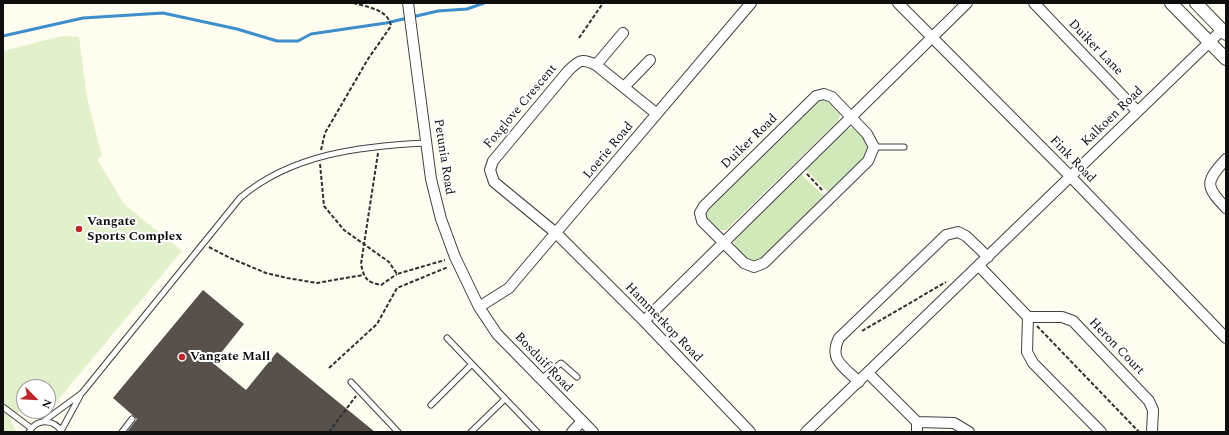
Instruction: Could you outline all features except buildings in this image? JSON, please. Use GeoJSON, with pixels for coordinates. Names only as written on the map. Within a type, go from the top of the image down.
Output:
{"type":"FeatureCollection","features":[{"type":"Feature","properties":{"kind":"street","name":"Loerie Road"},"geometry":{"type":"LineString","coordinates":[[480,307],[509,288],[751,3]]}},
{"type":"Feature","properties":{"kind":"street","name":"Fink Road"},"geometry":{"type":"LineString","coordinates":[[898,3],[1070,176],[1226,338]]}},
{"type":"Feature","properties":{"kind":"street"},"geometry":{"type":"LineString","coordinates":[[644,321],[722,243],[852,118],[967,3]]}},
{"type":"Feature","properties":{"kind":"street","name":"Duiker Lane"},"geometry":{"type":"LineString","coordinates":[[1034,3],[1137,111]]}},
{"type":"Feature","properties":{"kind":"street"},"geometry":{"type":"LineString","coordinates":[[1171,3],[1226,59]]}},
{"type":"Feature","properties":{"kind":"street"},"geometry":{"type":"LineString","coordinates":[[1196,3],[1224,32]]}},
{"type":"Feature","properties":{"kind":"street","name":"Petunia Road"},"geometry":{"type":"LineString","coordinates":[[408,4],[431,179],[441,220],[454,257],[480,307]]}},
{"type":"Feature","properties":{"kind":"street","name":"Kalkoen Road"},"geometry":{"type":"LineString","coordinates":[[806,432],[1209,42],[1224,32]]}},
{"type":"Feature","properties":{"kind":"street"},"geometry":{"type":"LineString","coordinates":[[623,33],[596,64],[657,114]]}},
{"type":"Feature","properties":{"kind":"street","name":"Foxglove Crescent"},"geometry":{"type":"LineString","coordinates":[[556,233],[494,182],[490,170],[493,161],[575,64],[587,60],[596,64]]}},
{"type":"Feature","properties":{"kind":"street"},"geometry":{"type":"LineString","coordinates":[[624,87],[650,60]]}},
{"type":"Feature","properties":{"kind":"street","name":"Duiker Road"},"geometry":{"type":"LineString","coordinates":[[824,94],[832,97],[852,118],[867,134],[874,147],[868,161],[764,263],[754,267],[744,263],[722,243],[702,221],[700,214],[704,206],[816,96],[824,94]]}},
{"type":"Feature","properties":{"kind":"street"},"geometry":{"type":"LineString","coordinates":[[1226,159],[1212,174],[1208,184],[1211,192],[1226,208]]}},
{"type":"Feature","properties":{"kind":"street"},"geometry":{"type":"LineString","coordinates":[[859,382],[836,359],[835,347],[839,338],[946,235],[958,232],[966,236],[988,257]]}},
{"type":"Feature","properties":{"kind":"street","name":"Hammerkop Road"},"geometry":{"type":"LineString","coordinates":[[556,233],[644,321],[750,432]]}},
{"type":"Feature","properties":{"kind":"street"},"geometry":{"type":"LineString","coordinates":[[979,266],[1028,316],[1027,352],[1033,363],[1101,432]]}},
{"type":"Feature","properties":{"kind":"street","name":"Bosduif Road"},"geometry":{"type":"LineString","coordinates":[[480,307],[497,334],[593,432]]}},
{"type":"Feature","properties":{"kind":"street","name":"Heron Court"},"geometry":{"type":"LineString","coordinates":[[1028,316],[1062,317],[1073,321],[1149,401],[1153,410],[1152,432]]}},
{"type":"Feature","properties":{"kind":"street"},"geometry":{"type":"LineString","coordinates":[[868,373],[917,427],[954,423],[969,432]]}},
{"type":"Feature","properties":{"kind":"street"},"geometry":{"type":"LineString","coordinates":[[572,432],[582,421]]}},
{"type":"Feature","properties":{"kind":"lane"},"geometry":{"type":"LineString","coordinates":[[44,421],[57,426],[62,431],[82,393],[240,198],[250,189],[281,170],[299,162],[319,157],[379,147],[426,143]]}},
{"type":"Feature","properties":{"kind":"lane"},"geometry":{"type":"LineString","coordinates":[[874,147],[904,147]]}},
{"type":"Feature","properties":{"kind":"lane"},"geometry":{"type":"LineString","coordinates":[[447,338],[537,432]]}},
{"type":"Feature","properties":{"kind":"lane"},"geometry":{"type":"LineString","coordinates":[[541,379],[561,363],[577,377]]}},
{"type":"Feature","properties":{"kind":"lane"},"geometry":{"type":"LineString","coordinates":[[431,405],[472,364]]}},
{"type":"Feature","properties":{"kind":"lane"},"geometry":{"type":"LineString","coordinates":[[351,382],[398,432]]}},
{"type":"Feature","properties":{"kind":"lane"},"geometry":{"type":"LineString","coordinates":[[3,407],[30,430],[37,423],[44,421],[82,393]]}},
{"type":"Feature","properties":{"kind":"lane"},"geometry":{"type":"LineString","coordinates":[[471,432],[505,399]]}},
{"type":"Feature","properties":{"kind":"lane"},"geometry":{"type":"LineString","coordinates":[[122,432],[132,419]]}},
{"type":"Feature","properties":{"kind":"path"},"geometry":{"type":"LineString","coordinates":[[353,3],[384,14],[390,19],[391,26],[368,59],[325,133],[319,157],[324,206],[344,230],[389,262],[397,274]]}},
{"type":"Feature","properties":{"kind":"path"},"geometry":{"type":"LineString","coordinates":[[579,38],[603,3]]}},
{"type":"Feature","properties":{"kind":"path"},"geometry":{"type":"LineString","coordinates":[[379,147],[366,246],[361,264],[363,274],[370,283],[381,285],[397,274],[445,260]]}},
{"type":"Feature","properties":{"kind":"path"},"geometry":{"type":"LineString","coordinates":[[803,170],[827,195]]}},
{"type":"Feature","properties":{"kind":"path"},"geometry":{"type":"LineString","coordinates":[[203,243],[230,258],[266,274],[317,282],[363,274]]}},
{"type":"Feature","properties":{"kind":"path"},"geometry":{"type":"LineString","coordinates":[[329,368],[377,324],[397,288],[448,268]]}},
{"type":"Feature","properties":{"kind":"path"},"geometry":{"type":"LineString","coordinates":[[861,332],[948,281]]}},
{"type":"Feature","properties":{"kind":"path"},"geometry":{"type":"LineString","coordinates":[[1028,316],[1139,432]]}},
{"type":"Feature","properties":{"kind":"path"},"geometry":{"type":"LineString","coordinates":[[329,432],[359,391]]}},
{"type":"Feature","properties":{"kind":"green space","name":"Vangate Sports Complex"},"geometry":{"type":"Polygon","coordinates":[[[62,36],[79,37],[87,98],[102,156],[97,159],[124,204],[182,251],[56,402],[56,379],[16,379],[16,414],[10,420],[17,432],[3,432],[3,51],[62,36]]]}},
{"type":"Feature","properties":{"kind":"green space"},"geometry":{"type":"Polygon","coordinates":[[[826,98],[841,113],[838,121],[726,230],[719,230],[706,218],[706,208],[818,100],[826,98]]]}},
{"type":"Feature","properties":{"kind":"green space"},"geometry":{"type":"Polygon","coordinates":[[[853,127],[858,130],[870,144],[868,156],[830,194],[805,169],[846,130],[853,127]]]}},
{"type":"Feature","properties":{"kind":"green space"},"geometry":{"type":"Polygon","coordinates":[[[801,174],[826,198],[761,260],[748,261],[736,249],[734,240],[801,174]]]}},
{"type":"Feature","properties":{"kind":"waterway"},"geometry":{"type":"LineString","coordinates":[[3,36],[83,18],[163,13],[237,29],[277,41],[298,41],[311,34],[386,23],[438,11],[467,9],[484,3]]}},
{"type":"Feature","properties":{"kind":"place","name":"Vangate Sports Complex"},"geometry":{"type":"Point","coordinates":[79,229]}},
{"type":"Feature","properties":{"kind":"place","name":"Vangate Mall"},"geometry":{"type":"Point","coordinates":[182,357]}}]}
